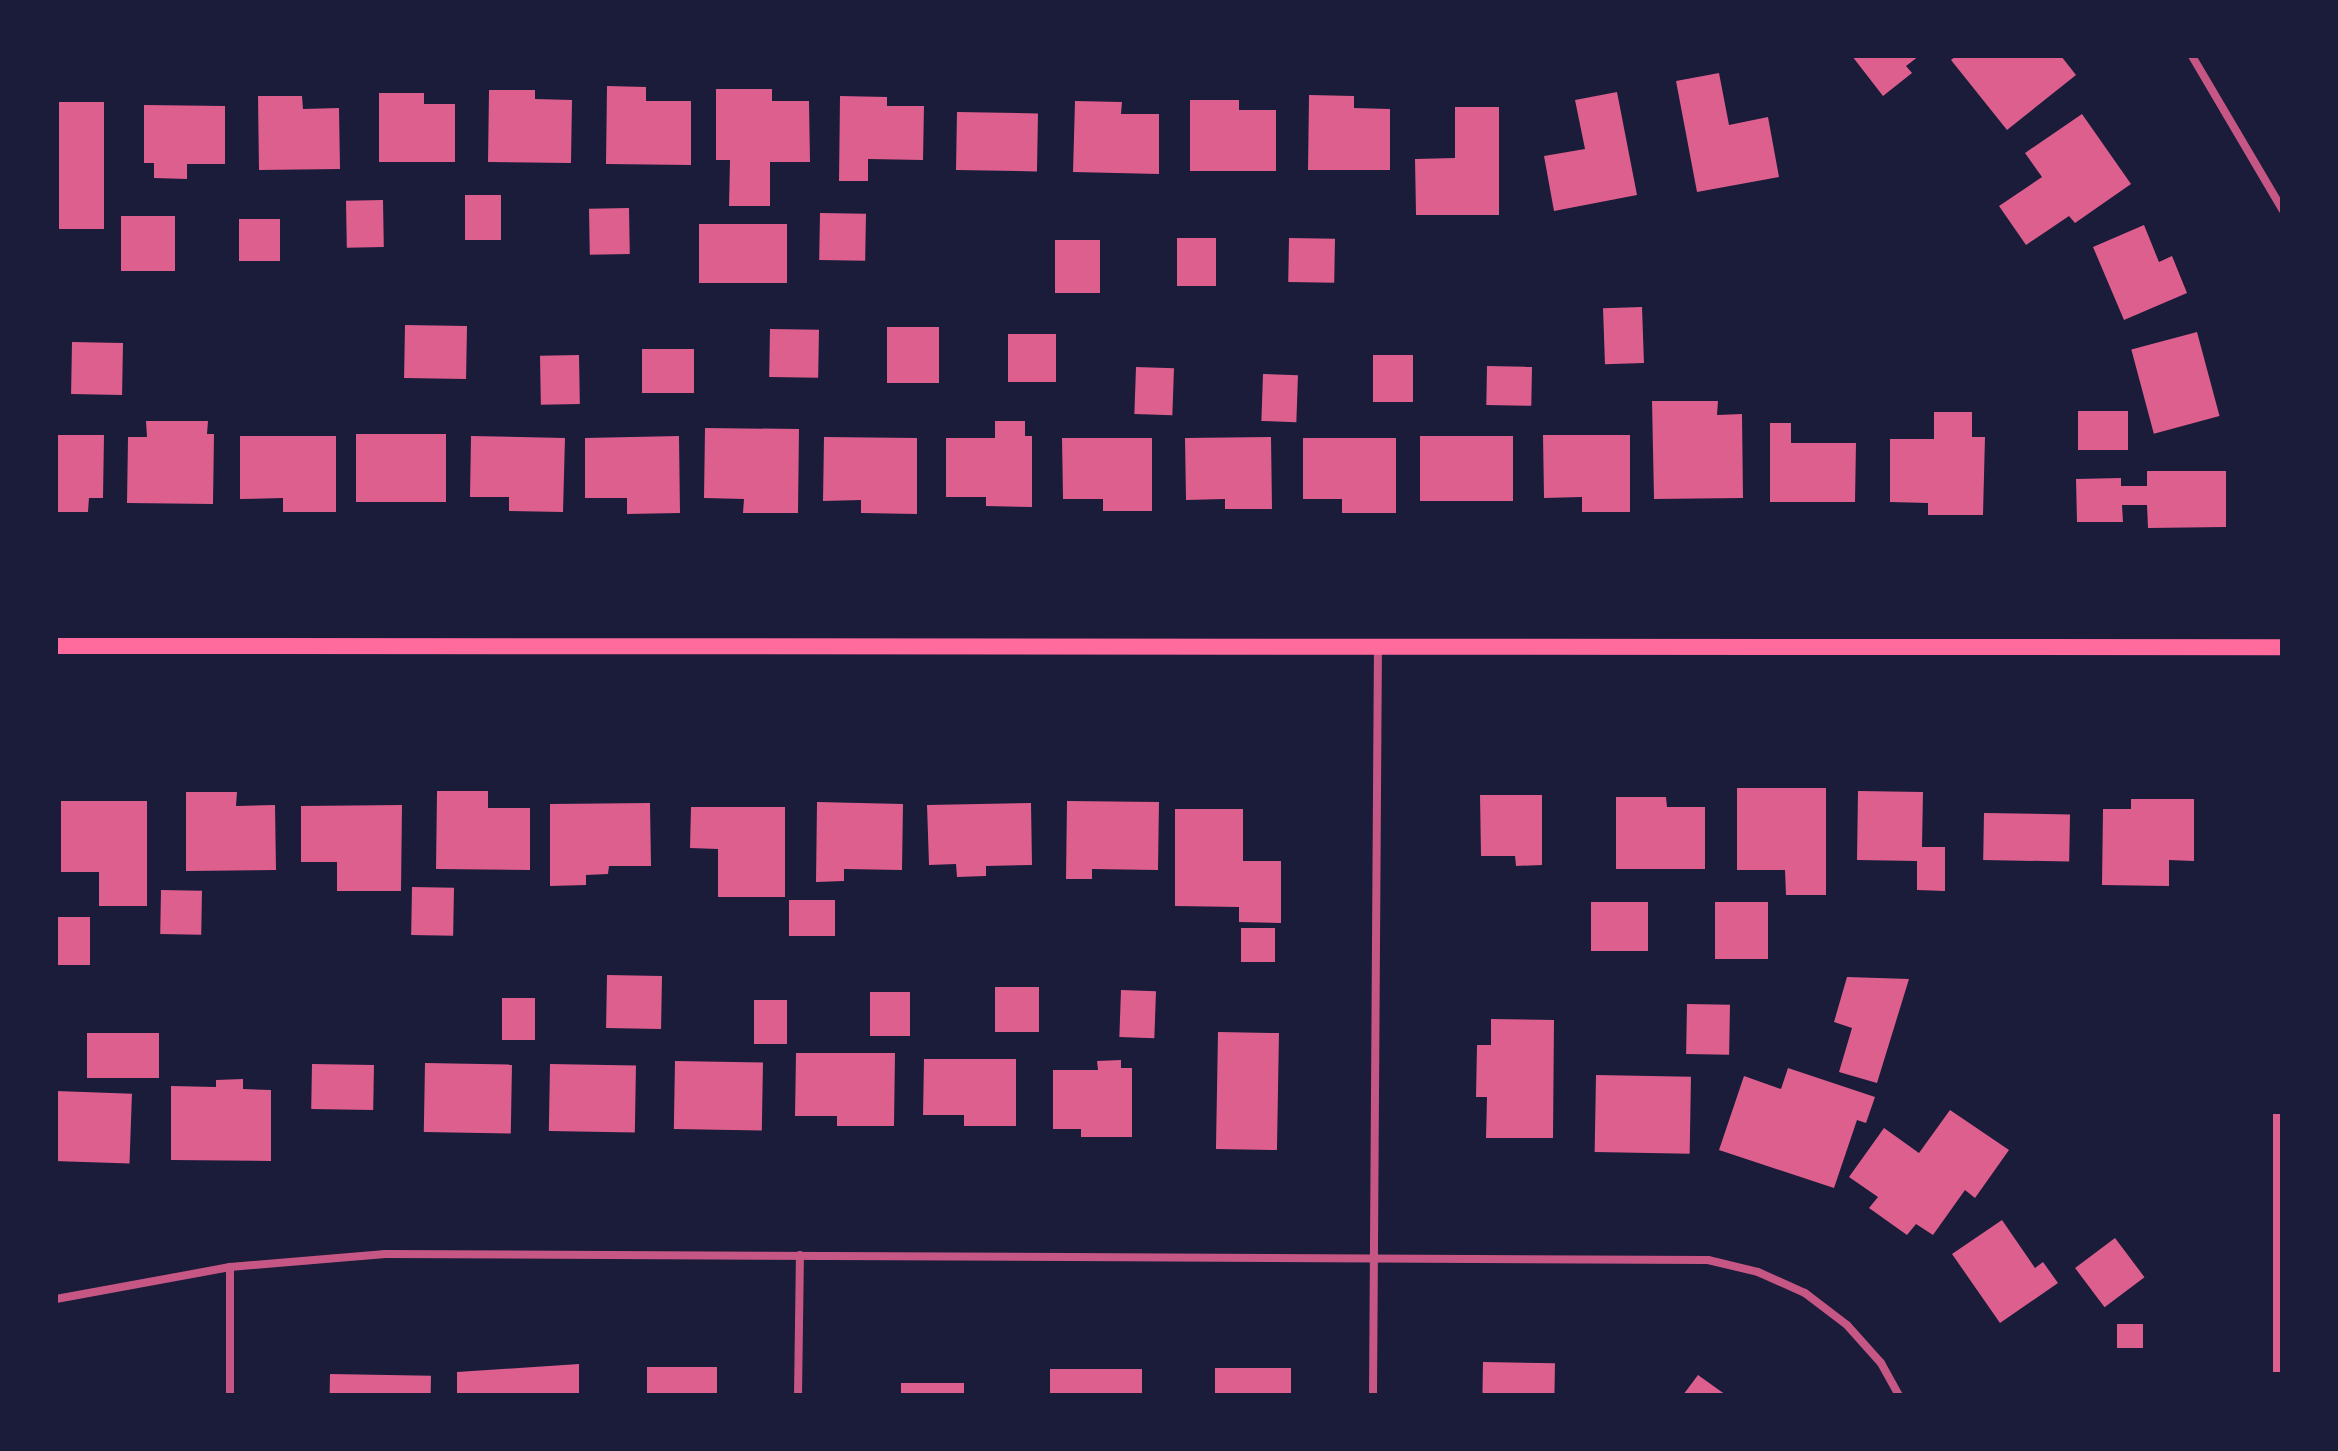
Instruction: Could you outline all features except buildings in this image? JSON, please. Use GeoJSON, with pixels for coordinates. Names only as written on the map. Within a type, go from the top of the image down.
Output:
{"type":"FeatureCollection","features":[{"type":"Feature","properties":{"kind":"main road"},"geometry":{"type":"LineString","coordinates":[[56,646],[2282,647]]}},
{"type":"Feature","properties":{"kind":"street"},"geometry":{"type":"LineString","coordinates":[[2192,56],[2282,209]]}},
{"type":"Feature","properties":{"kind":"street"},"geometry":{"type":"LineString","coordinates":[[1373,1395],[1378,647]]}},
{"type":"Feature","properties":{"kind":"street"},"geometry":{"type":"LineString","coordinates":[[56,1299],[230,1267],[385,1254],[1374,1255],[1708,1260],[1758,1272],[1805,1293],[1847,1325],[1881,1363],[1899,1395]]}},
{"type":"Feature","properties":{"kind":"street"},"geometry":{"type":"LineString","coordinates":[[798,1395],[800,1255]]}},
{"type":"Feature","properties":{"kind":"street"},"geometry":{"type":"LineString","coordinates":[[230,1267],[230,1395]]}}]}
